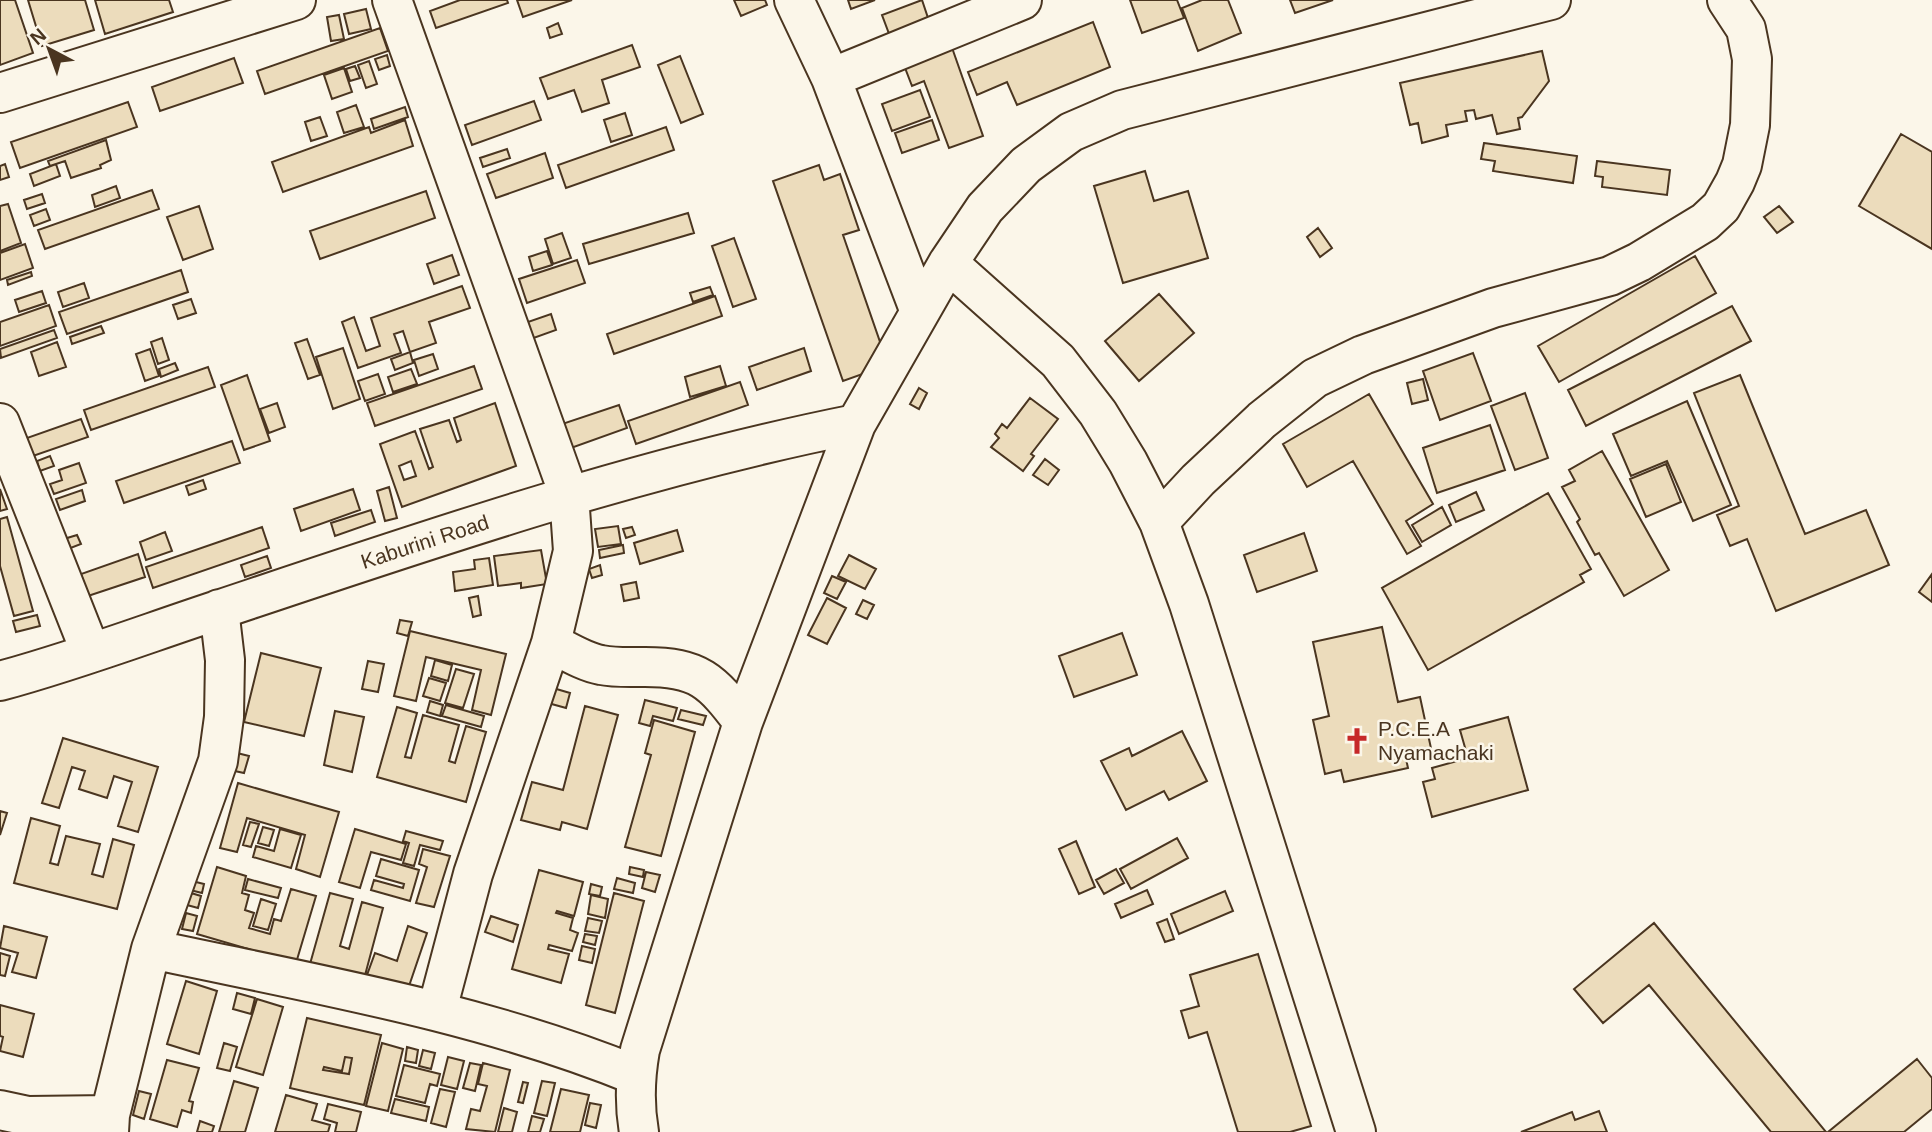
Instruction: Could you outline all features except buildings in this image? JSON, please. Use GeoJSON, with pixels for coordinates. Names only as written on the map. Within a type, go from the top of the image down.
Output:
{"type":"FeatureCollection","features":[{"type":"Feature","properties":{"kind":"street"},"geometry":{"type":"LineString","coordinates":[[0,93],[296,0]]}},
{"type":"Feature","properties":{"kind":"street"},"geometry":{"type":"LineString","coordinates":[[392,0],[569,495],[573,551],[551,643],[473,874],[437,1010]]}},
{"type":"Feature","properties":{"kind":"street"},"geometry":{"type":"LineString","coordinates":[[794,0],[831,78],[920,312]]}},
{"type":"Feature","properties":{"kind":"street"},"geometry":{"type":"LineString","coordinates":[[831,78],[1022,0]]}},
{"type":"Feature","properties":{"kind":"street"},"geometry":{"type":"LineString","coordinates":[[639,1132],[635,1112],[635,1075],[640,1049],[743,722],[856,425],[948,263],[985,208],[1026,165],[1071,132],[1122,110],[1551,0]]}},
{"type":"Feature","properties":{"kind":"street"},"geometry":{"type":"LineString","coordinates":[[1159,522],[1198,480],[1262,420],[1315,378],[1363,355],[1493,308],[1610,276],[1639,262],[1705,222],[1721,207],[1735,182],[1742,165],[1750,125],[1752,59],[1746,29],[1727,0]]}},
{"type":"Feature","properties":{"kind":"street"},"geometry":{"type":"LineString","coordinates":[[948,263],[1058,361],[1104,423],[1159,522],[1189,604],[1356,1132]]}},
{"type":"Feature","properties":{"kind":"street"},"geometry":{"type":"LineString","coordinates":[[0,424],[91,653]]}},
{"type":"Feature","properties":{"kind":"street","name":"Kaburini Road"},"geometry":{"type":"LineString","coordinates":[[0,681],[569,495],[771,441],[856,425]]}},
{"type":"Feature","properties":{"kind":"street"},"geometry":{"type":"LineString","coordinates":[[0,1110],[28,1116],[110,1123],[151,949],[218,761],[224,706],[225,660],[219,609]]}},
{"type":"Feature","properties":{"kind":"street"},"geometry":{"type":"LineString","coordinates":[[551,643],[599,665],[685,669],[704,679],[724,697],[743,722]]}},
{"type":"Feature","properties":{"kind":"street"},"geometry":{"type":"LineString","coordinates":[[151,949],[437,1010],[574,1050],[635,1075]]}},
{"type":"Feature","properties":{"kind":"place","name":"P.C.E.A Nyamachaki"},"geometry":{"type":"Point","coordinates":[1357,741]}}]}
